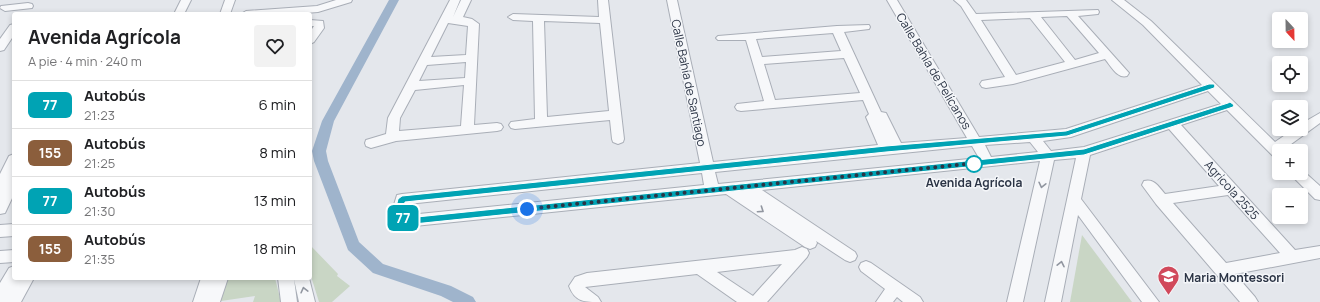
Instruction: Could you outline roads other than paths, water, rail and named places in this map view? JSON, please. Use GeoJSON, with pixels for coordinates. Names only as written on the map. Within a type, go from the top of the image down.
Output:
{"type":"FeatureCollection","features":[{"type":"Feature","properties":{"kind":"street"},"geometry":{"type":"LineString","coordinates":[[180,12],[186,0]]}},
{"type":"Feature","properties":{"kind":"street"},"geometry":{"type":"LineString","coordinates":[[226,12],[230,0]]}},
{"type":"Feature","properties":{"kind":"street"},"geometry":{"type":"LineString","coordinates":[[275,12],[318,9],[347,0]]}},
{"type":"Feature","properties":{"kind":"street"},"geometry":{"type":"LineString","coordinates":[[450,20],[454,0]]}},
{"type":"Feature","properties":{"kind":"street"},"geometry":{"type":"LineString","coordinates":[[396,136],[392,133],[394,118],[424,60],[450,20],[466,0]]}},
{"type":"Feature","properties":{"kind":"street"},"geometry":{"type":"LineString","coordinates":[[594,0],[601,20],[618,139]]}},
{"type":"Feature","properties":{"kind":"street"},"geometry":{"type":"LineString","coordinates":[[601,20],[603,0]]}},
{"type":"Feature","properties":{"kind":"street","name":"Calle Bahía de Santiago"},"geometry":{"type":"LineString","coordinates":[[672,0],[712,190]]}},
{"type":"Feature","properties":{"kind":"street","name":"Calle Bahía de Pelícanos"},"geometry":{"type":"LineString","coordinates":[[892,0],[988,162]]}},
{"type":"Feature","properties":{"kind":"street"},"geometry":{"type":"LineString","coordinates":[[1117,0],[1148,23],[1272,148]]}},
{"type":"Feature","properties":{"kind":"street"},"geometry":{"type":"LineString","coordinates":[[964,1],[1013,80]]}},
{"type":"Feature","properties":{"kind":"street"},"geometry":{"type":"LineString","coordinates":[[5,7],[28,7]]}},
{"type":"Feature","properties":{"kind":"street"},"geometry":{"type":"LineString","coordinates":[[973,17],[1094,12]]}},
{"type":"Feature","properties":{"kind":"street"},"geometry":{"type":"LineString","coordinates":[[1070,13],[1123,73]]}},
{"type":"Feature","properties":{"kind":"street"},"geometry":{"type":"LineString","coordinates":[[1033,15],[1072,64]]}},
{"type":"Feature","properties":{"kind":"street"},"geometry":{"type":"LineString","coordinates":[[513,17],[601,20]]}},
{"type":"Feature","properties":{"kind":"street"},"geometry":{"type":"LineString","coordinates":[[538,18],[541,122]]}},
{"type":"Feature","properties":{"kind":"street"},"geometry":{"type":"LineString","coordinates":[[450,20],[468,21],[474,24],[467,129]]}},
{"type":"Feature","properties":{"kind":"street"},"geometry":{"type":"LineString","coordinates":[[312,23],[319,24],[319,28],[312,37]]}},
{"type":"Feature","properties":{"kind":"street"},"geometry":{"type":"LineString","coordinates":[[722,38],[865,27]]}},
{"type":"Feature","properties":{"kind":"street"},"geometry":{"type":"LineString","coordinates":[[837,29],[878,120],[872,117],[892,149]]}},
{"type":"Feature","properties":{"kind":"street"},"geometry":{"type":"LineString","coordinates":[[750,36],[771,105]]}},
{"type":"Feature","properties":{"kind":"street"},"geometry":{"type":"LineString","coordinates":[[758,61],[848,54]]}},
{"type":"Feature","properties":{"kind":"street"},"geometry":{"type":"LineString","coordinates":[[986,84],[1013,80],[1107,55]]}},
{"type":"Feature","properties":{"kind":"street"},"geometry":{"type":"LineString","coordinates":[[424,60],[471,58]]}},
{"type":"Feature","properties":{"kind":"street"},"geometry":{"type":"LineString","coordinates":[[411,86],[470,82]]}},
{"type":"Feature","properties":{"kind":"street"},"geometry":{"type":"LineString","coordinates":[[1211,86],[1067,134],[1034,138],[976,141],[707,167],[402,199],[399,211],[404,221],[1084,152],[1230,105]]}},
{"type":"Feature","properties":{"kind":"street"},"geometry":{"type":"LineString","coordinates":[[741,107],[867,96]]}},
{"type":"Feature","properties":{"kind":"street"},"geometry":{"type":"LineString","coordinates":[[516,125],[615,115]]}},
{"type":"Feature","properties":{"kind":"street"},"geometry":{"type":"LineString","coordinates":[[1286,144],[1320,117]]}},
{"type":"Feature","properties":{"kind":"street","name":"Agrícola 2525"},"geometry":{"type":"LineString","coordinates":[[1168,125],[1226,190],[1292,257]]}},
{"type":"Feature","properties":{"kind":"street"},"geometry":{"type":"LineString","coordinates":[[371,143],[396,136],[497,126]]}},
{"type":"Feature","properties":{"kind":"street"},"geometry":{"type":"LineString","coordinates":[[1034,138],[1048,156]]}},
{"type":"Feature","properties":{"kind":"street"},"geometry":{"type":"LineString","coordinates":[[1053,302],[1084,152]]}},
{"type":"Feature","properties":{"kind":"street"},"geometry":{"type":"LineString","coordinates":[[1015,302],[1048,156]]}},
{"type":"Feature","properties":{"kind":"street"},"geometry":{"type":"LineString","coordinates":[[0,187],[12,171]]}},
{"type":"Feature","properties":{"kind":"street"},"geometry":{"type":"LineString","coordinates":[[0,209],[12,173]]}},
{"type":"Feature","properties":{"kind":"street"},"geometry":{"type":"LineString","coordinates":[[1305,180],[1320,195]]}},
{"type":"Feature","properties":{"kind":"street"},"geometry":{"type":"LineString","coordinates":[[1149,185],[1250,302]]}},
{"type":"Feature","properties":{"kind":"street"},"geometry":{"type":"LineString","coordinates":[[746,186],[814,239]]}},
{"type":"Feature","properties":{"kind":"street"},"geometry":{"type":"LineString","coordinates":[[728,188],[814,239],[850,256]]}},
{"type":"Feature","properties":{"kind":"street"},"geometry":{"type":"LineString","coordinates":[[1162,200],[1226,190]]}},
{"type":"Feature","properties":{"kind":"street"},"geometry":{"type":"LineString","coordinates":[[1075,201],[1151,302]]}},
{"type":"Feature","properties":{"kind":"street"},"geometry":{"type":"LineString","coordinates":[[0,231],[12,230]]}},
{"type":"Feature","properties":{"kind":"street"},"geometry":{"type":"LineString","coordinates":[[757,302],[814,239]]}},
{"type":"Feature","properties":{"kind":"street"},"geometry":{"type":"LineString","coordinates":[[1222,270],[1320,252]]}},
{"type":"Feature","properties":{"kind":"street"},"geometry":{"type":"LineString","coordinates":[[0,257],[12,256]]}},
{"type":"Feature","properties":{"kind":"street"},"geometry":{"type":"LineString","coordinates":[[593,302],[579,292],[577,286],[580,282],[587,279],[799,256]]}},
{"type":"Feature","properties":{"kind":"street"},"geometry":{"type":"LineString","coordinates":[[866,267],[896,288],[910,300]]}},
{"type":"Feature","properties":{"kind":"street"},"geometry":{"type":"LineString","coordinates":[[699,268],[749,302]]}},
{"type":"Feature","properties":{"kind":"street"},"geometry":{"type":"LineString","coordinates":[[0,298],[12,276]]}},
{"type":"Feature","properties":{"kind":"street"},"geometry":{"type":"LineString","coordinates":[[13,302],[25,280]]}},
{"type":"Feature","properties":{"kind":"street"},"geometry":{"type":"LineString","coordinates":[[201,302],[207,280]]}},
{"type":"Feature","properties":{"kind":"street"},"geometry":{"type":"LineString","coordinates":[[212,302],[219,280]]}},
{"type":"Feature","properties":{"kind":"street"},"geometry":{"type":"LineString","coordinates":[[286,280],[289,302]]}},
{"type":"Feature","properties":{"kind":"street"},"geometry":{"type":"LineString","coordinates":[[302,280],[307,302]]}},
{"type":"Feature","properties":{"kind":"street"},"geometry":{"type":"LineString","coordinates":[[884,302],[896,288]]}},
{"type":"Feature","properties":{"kind":"waterway"},"geometry":{"type":"LineString","coordinates":[[394,0],[328,121],[319,151],[321,161],[353,246],[378,269],[446,291],[468,302]]}},
{"type":"Feature","properties":{"kind":"place","name":"Avenida Agrícola"},"geometry":{"type":"Point","coordinates":[974,164]}},
{"type":"Feature","properties":{"kind":"place","name":"Maria Montessori"},"geometry":{"type":"Point","coordinates":[1168,296]}}]}
